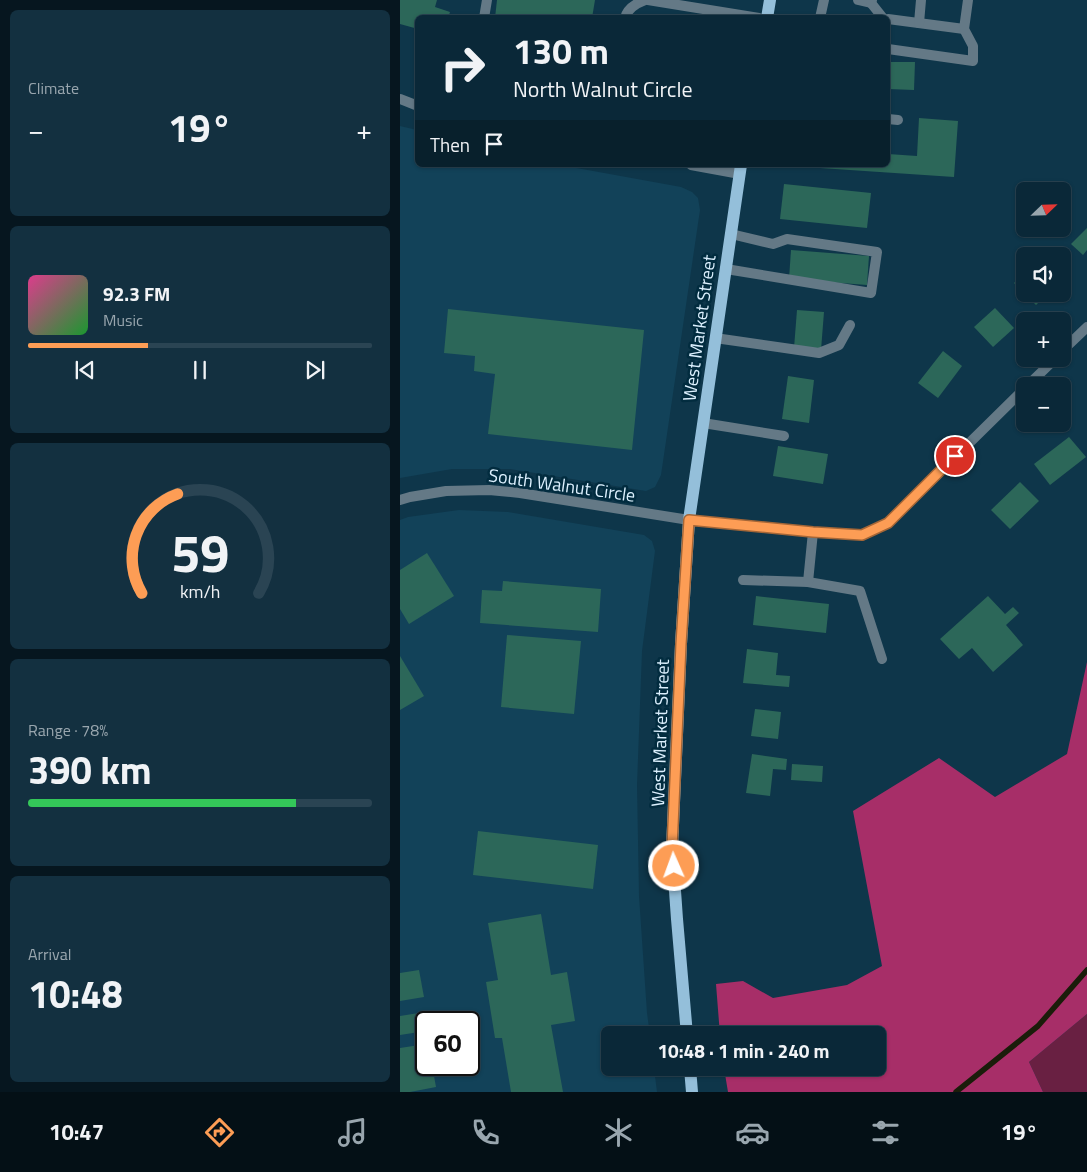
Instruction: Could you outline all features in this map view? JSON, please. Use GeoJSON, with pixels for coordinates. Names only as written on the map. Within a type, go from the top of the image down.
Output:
{"type":"FeatureCollection","features":[{"type":"Feature","properties":{"kind":"main road"},"geometry":{"type":"LineString","coordinates":[[768,15],[770,0]]}},
{"type":"Feature","properties":{"kind":"main road","name":"West Market Street"},"geometry":{"type":"LineString","coordinates":[[686,1026],[672,848],[681,644],[689,520],[740,169]]}},
{"type":"Feature","properties":{"kind":"main road"},"geometry":{"type":"LineString","coordinates":[[691,1076],[692,1092]]}},
{"type":"Feature","properties":{"kind":"street"},"geometry":{"type":"LineString","coordinates":[[484,15],[487,0]]}},
{"type":"Feature","properties":{"kind":"street"},"geometry":{"type":"LineString","coordinates":[[821,15],[824,0]]}},
{"type":"Feature","properties":{"kind":"street"},"geometry":{"type":"LineString","coordinates":[[858,0],[872,2],[881,15]]}},
{"type":"Feature","properties":{"kind":"street"},"geometry":{"type":"LineString","coordinates":[[919,23],[921,0]]}},
{"type":"Feature","properties":{"kind":"street"},"geometry":{"type":"LineString","coordinates":[[890,49],[973,61],[974,46],[964,29],[968,0]]}},
{"type":"Feature","properties":{"kind":"street"},"geometry":{"type":"LineString","coordinates":[[625,15],[640,1],[697,13],[722,15]]}},
{"type":"Feature","properties":{"kind":"street"},"geometry":{"type":"LineString","coordinates":[[890,19],[964,29]]}},
{"type":"Feature","properties":{"kind":"street"},"geometry":{"type":"LineString","coordinates":[[400,99],[415,105]]}},
{"type":"Feature","properties":{"kind":"street"},"geometry":{"type":"LineString","coordinates":[[890,119],[898,120]]}},
{"type":"Feature","properties":{"kind":"street"},"geometry":{"type":"LineString","coordinates":[[716,167],[740,169]]}},
{"type":"Feature","properties":{"kind":"street"},"geometry":{"type":"LineString","coordinates":[[726,269],[870,293],[877,252],[787,239],[773,244],[731,234]]}},
{"type":"Feature","properties":{"kind":"street"},"geometry":{"type":"LineString","coordinates":[[715,338],[819,352],[839,345],[850,325]]}},
{"type":"Feature","properties":{"kind":"street"},"geometry":{"type":"LineString","coordinates":[[1071,342],[1087,327]]}},
{"type":"Feature","properties":{"kind":"street","name":"South Walnut Circle"},"geometry":{"type":"LineString","coordinates":[[1036,377],[1047,367]]}},
{"type":"Feature","properties":{"kind":"street","name":"South Walnut Circle"},"geometry":{"type":"LineString","coordinates":[[400,500],[446,492],[489,490],[520,493],[689,520],[862,535],[888,523],[1016,397]]}},
{"type":"Feature","properties":{"kind":"street"},"geometry":{"type":"LineString","coordinates":[[703,423],[784,436]]}},
{"type":"Feature","properties":{"kind":"street"},"geometry":{"type":"LineString","coordinates":[[808,582],[813,532]]}},
{"type":"Feature","properties":{"kind":"street"},"geometry":{"type":"LineString","coordinates":[[743,580],[808,582],[860,591],[882,659]]}},
{"type":"Feature","properties":{"kind":"shaded area"},"geometry":{"type":"Polygon","coordinates":[[[400,126],[415,130],[415,167],[571,167],[681,187],[692,192],[698,198],[700,210],[661,475],[655,487],[646,491],[510,469],[452,469],[400,478],[400,126]]]}},
{"type":"Feature","properties":{"kind":"shaded area"},"geometry":{"type":"Polygon","coordinates":[[[459,510],[508,512],[644,535],[652,541],[655,551],[642,651],[637,785],[639,896],[649,1026],[601,1026],[601,1076],[655,1076],[657,1092],[400,1092],[400,520],[408,517],[459,510]]]}},
{"type":"Feature","properties":{"kind":"shaded area"},"geometry":{"type":"Polygon","coordinates":[[[1087,662],[1087,1014],[1029,1062],[1043,1092],[728,1092],[725,1076],[886,1076],[886,1026],[719,1026],[716,984],[743,981],[773,998],[847,985],[882,966],[853,811],[939,758],[995,797],[1067,754],[1087,662]]]}},
{"type":"Feature","properties":{"kind":"shaded area"},"geometry":{"type":"Polygon","coordinates":[[[1087,1014],[1087,1092],[1043,1092],[1029,1062],[1087,1014]]]}},
{"type":"Feature","properties":{"kind":"building"},"geometry":{"type":"Polygon","coordinates":[[[400,0],[437,0],[435,7],[450,12],[449,15],[415,15],[415,28],[400,24],[400,0]]]}},
{"type":"Feature","properties":{"kind":"building"},"geometry":{"type":"Polygon","coordinates":[[[497,0],[595,0],[592,15],[495,15],[497,0]]]}},
{"type":"Feature","properties":{"kind":"building"},"geometry":{"type":"Polygon","coordinates":[[[890,62],[915,62],[914,90],[890,89],[890,62]]]}},
{"type":"Feature","properties":{"kind":"building"},"geometry":{"type":"Polygon","coordinates":[[[919,118],[958,121],[954,177],[820,168],[890,167],[890,154],[917,156],[919,118]]]}},
{"type":"Feature","properties":{"kind":"building"},"geometry":{"type":"Polygon","coordinates":[[[784,184],[871,193],[867,228],[780,219],[784,184]]]}},
{"type":"Feature","properties":{"kind":"building"},"geometry":{"type":"Polygon","coordinates":[[[1087,228],[1087,250],[1083,255],[1071,244],[1087,228]]]}},
{"type":"Feature","properties":{"kind":"building"},"geometry":{"type":"Polygon","coordinates":[[[791,250],[869,256],[867,285],[789,279],[791,250]]]}},
{"type":"Feature","properties":{"kind":"building"},"geometry":{"type":"Polygon","coordinates":[[[995,308],[1014,328],[993,347],[974,327],[995,308]]]}},
{"type":"Feature","properties":{"kind":"building"},"geometry":{"type":"Polygon","coordinates":[[[448,309],[644,330],[632,450],[488,434],[495,374],[474,371],[475,356],[444,353],[448,309]]]}},
{"type":"Feature","properties":{"kind":"building"},"geometry":{"type":"Polygon","coordinates":[[[797,310],[824,312],[821,350],[794,348],[797,310]]]}},
{"type":"Feature","properties":{"kind":"building"},"geometry":{"type":"Polygon","coordinates":[[[943,351],[962,366],[938,398],[918,383],[943,351]]]}},
{"type":"Feature","properties":{"kind":"building"},"geometry":{"type":"Polygon","coordinates":[[[788,376],[814,380],[809,423],[782,419],[788,376]]]}},
{"type":"Feature","properties":{"kind":"building"},"geometry":{"type":"Polygon","coordinates":[[[1069,437],[1086,457],[1050,485],[1034,464],[1069,437]]]}},
{"type":"Feature","properties":{"kind":"building"},"geometry":{"type":"Polygon","coordinates":[[[778,446],[828,454],[823,484],[773,476],[778,446]]]}},
{"type":"Feature","properties":{"kind":"building"},"geometry":{"type":"Polygon","coordinates":[[[1020,482],[1039,501],[1010,529],[991,510],[1020,482]]]}},
{"type":"Feature","properties":{"kind":"building"},"geometry":{"type":"Polygon","coordinates":[[[427,553],[454,596],[409,624],[400,609],[400,570],[427,553]]]}},
{"type":"Feature","properties":{"kind":"building"},"geometry":{"type":"Polygon","coordinates":[[[503,581],[601,589],[598,632],[480,623],[482,590],[502,591],[503,581]]]}},
{"type":"Feature","properties":{"kind":"building"},"geometry":{"type":"Polygon","coordinates":[[[756,596],[829,604],[826,633],[753,625],[756,596]]]}},
{"type":"Feature","properties":{"kind":"building"},"geometry":{"type":"Polygon","coordinates":[[[988,596],[1005,614],[1013,607],[1019,613],[1006,625],[1023,645],[993,672],[972,648],[959,659],[940,639],[988,596]]]}},
{"type":"Feature","properties":{"kind":"building"},"geometry":{"type":"Polygon","coordinates":[[[507,635],[581,641],[574,714],[501,707],[507,635]]]}},
{"type":"Feature","properties":{"kind":"building"},"geometry":{"type":"Polygon","coordinates":[[[747,649],[778,653],[776,675],[790,676],[789,687],[743,683],[747,649]]]}},
{"type":"Feature","properties":{"kind":"building"},"geometry":{"type":"Polygon","coordinates":[[[400,656],[424,696],[400,710],[400,656]]]}},
{"type":"Feature","properties":{"kind":"building"},"geometry":{"type":"Polygon","coordinates":[[[755,709],[781,712],[778,739],[751,736],[755,709]]]}},
{"type":"Feature","properties":{"kind":"building"},"geometry":{"type":"Polygon","coordinates":[[[752,754],[787,759],[786,770],[773,769],[770,796],[746,793],[752,754]]]}},
{"type":"Feature","properties":{"kind":"building"},"geometry":{"type":"Polygon","coordinates":[[[792,764],[823,766],[822,782],[791,780],[792,764]]]}},
{"type":"Feature","properties":{"kind":"building"},"geometry":{"type":"Polygon","coordinates":[[[478,831],[598,845],[593,889],[473,875],[478,831]]]}},
{"type":"Feature","properties":{"kind":"building"},"geometry":{"type":"Polygon","coordinates":[[[541,914],[551,975],[567,972],[575,1021],[551,1025],[563,1092],[511,1092],[502,1038],[495,1038],[486,982],[498,980],[488,923],[541,914]]]}},
{"type":"Feature","properties":{"kind":"building"},"geometry":{"type":"Polygon","coordinates":[[[419,970],[424,997],[400,1001],[400,973],[419,970]]]}},
{"type":"Feature","properties":{"kind":"building"},"geometry":{"type":"Polygon","coordinates":[[[415,1014],[415,1033],[400,1035],[400,1016],[415,1014]]]}},
{"type":"Feature","properties":{"kind":"building"},"geometry":{"type":"Polygon","coordinates":[[[415,1046],[415,1076],[434,1076],[436,1087],[400,1092],[400,1048],[415,1046]]]}},
{"type":"Feature","properties":{"kind":"waterway"},"geometry":{"type":"LineString","coordinates":[[956,1092],[1038,1026],[1087,970]]}},
{"type":"Feature","properties":{"kind":"route"},"geometry":{"type":"LineString","coordinates":[[674,866],[672,848],[681,644],[689,520],[862,535],[888,523],[955,456]]}}]}
